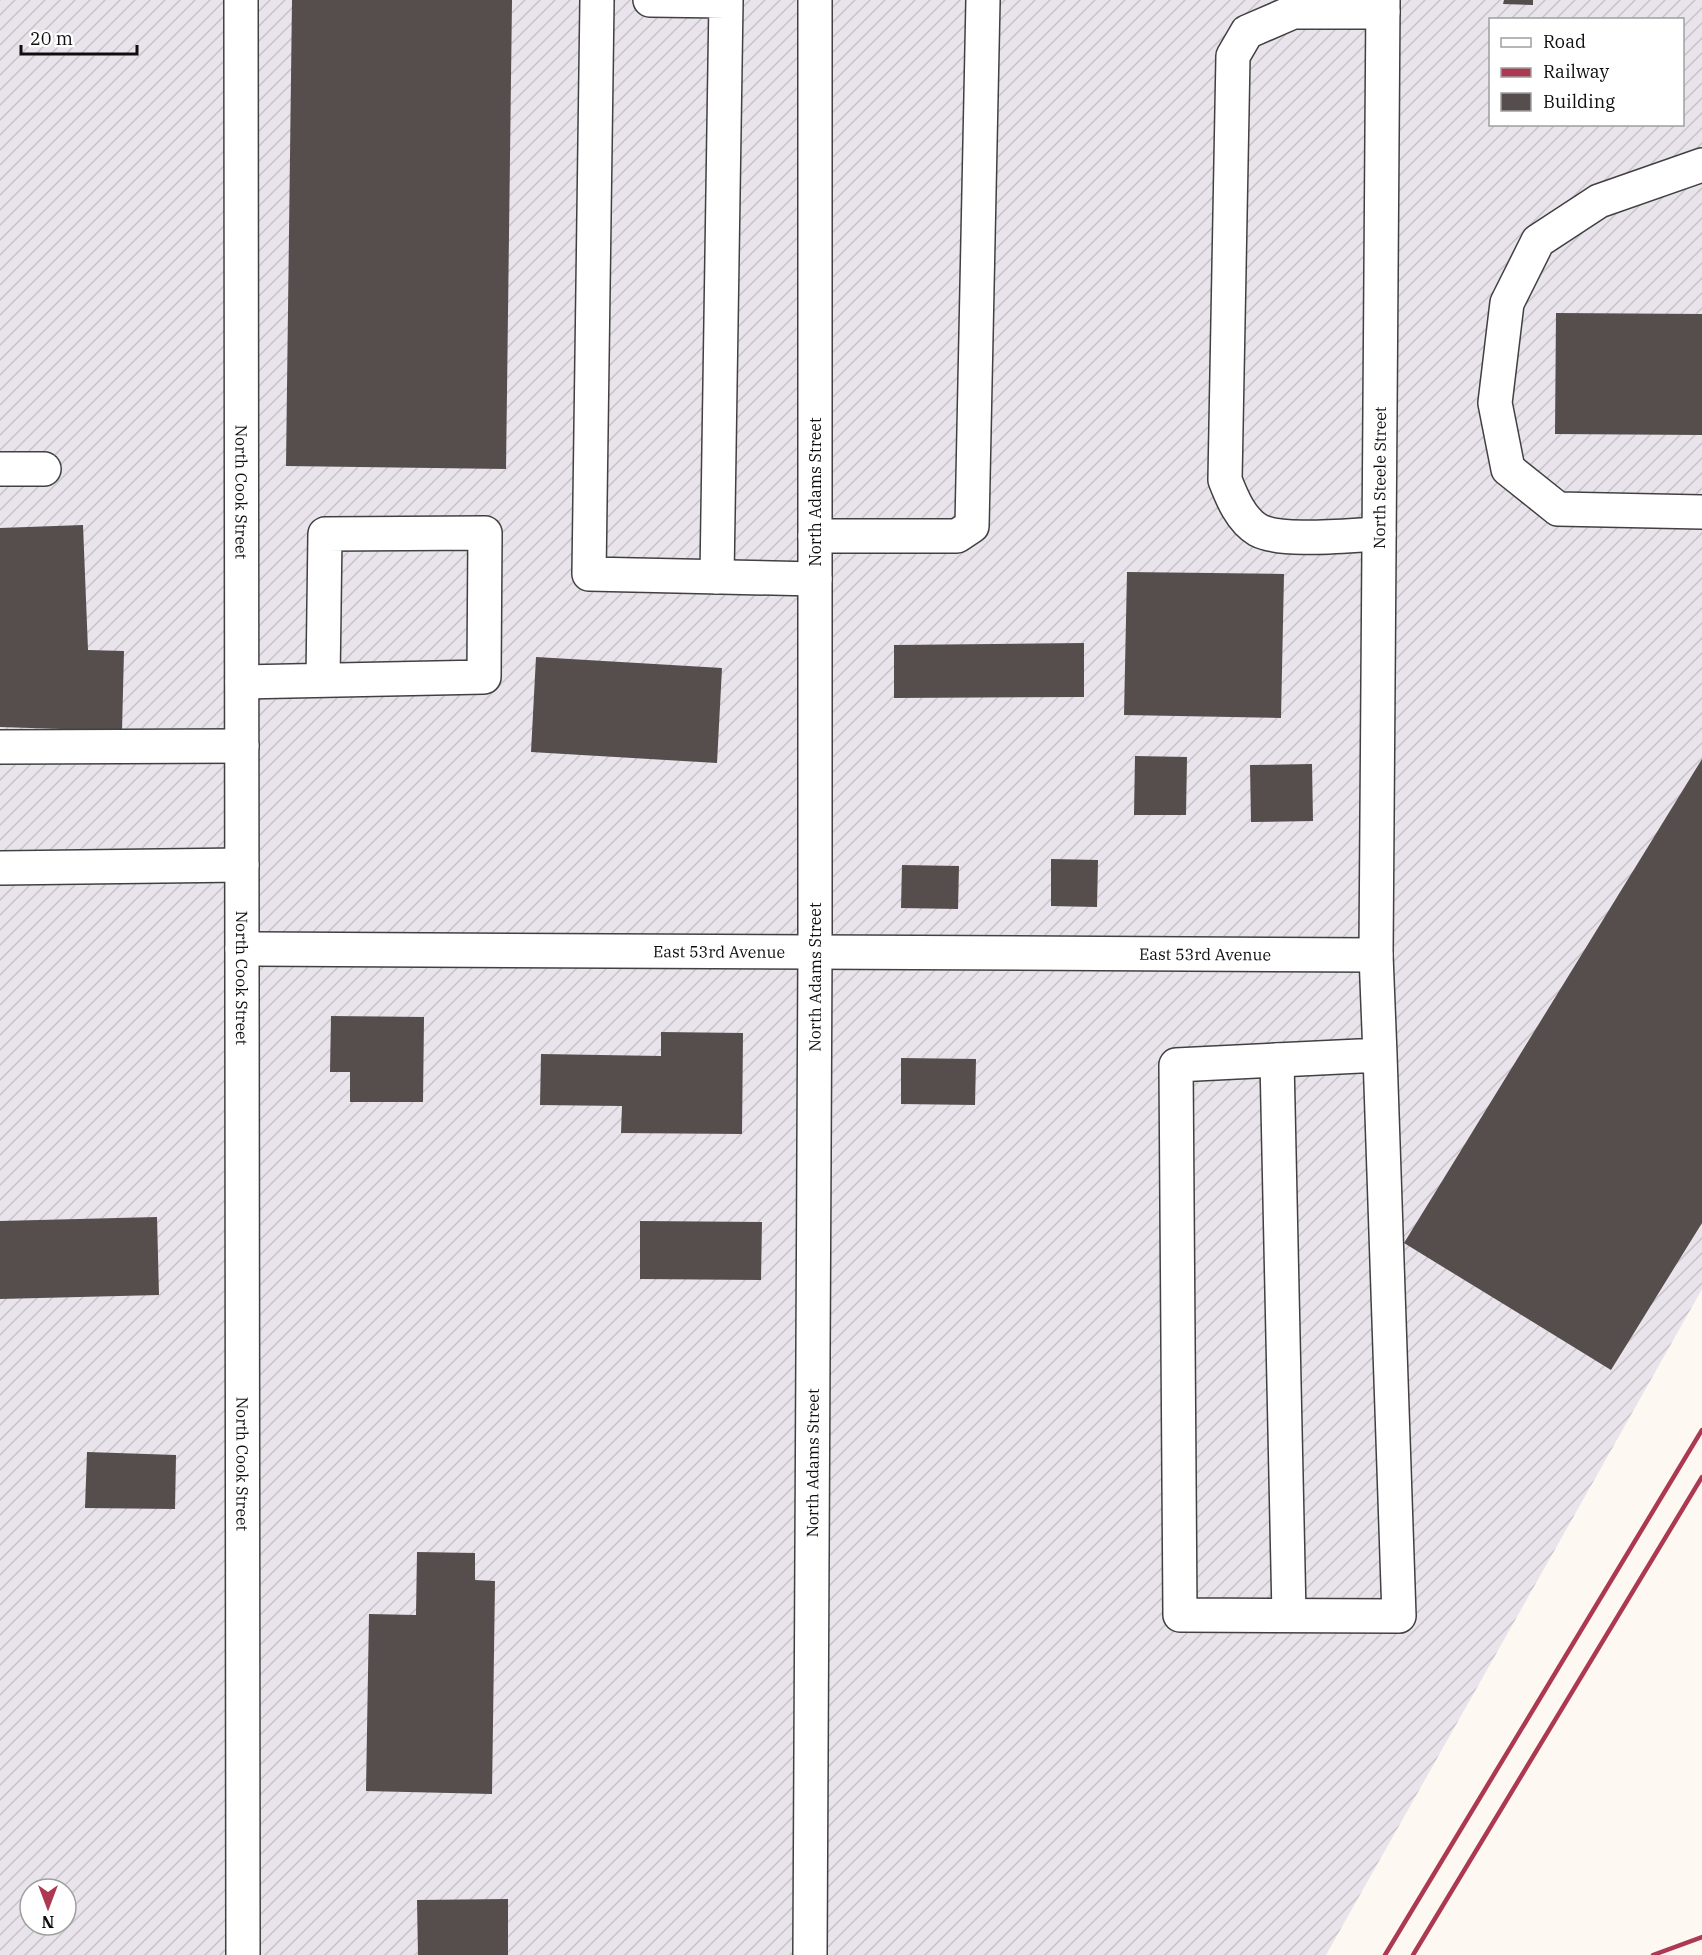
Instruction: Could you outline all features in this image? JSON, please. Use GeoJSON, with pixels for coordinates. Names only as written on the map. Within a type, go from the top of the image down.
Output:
{"type":"FeatureCollection","features":[{"type":"Feature","properties":{"kind":"street","name":"North Cook Street"},"geometry":{"type":"LineString","coordinates":[[241,0],[243,1955]]}},
{"type":"Feature","properties":{"kind":"street"},"geometry":{"type":"LineString","coordinates":[[597,0],[589,574],[815,579]]}},
{"type":"Feature","properties":{"kind":"street"},"geometry":{"type":"LineString","coordinates":[[650,0],[726,1],[717,577]]}},
{"type":"Feature","properties":{"kind":"street","name":"North Adams Street"},"geometry":{"type":"LineString","coordinates":[[810,1955],[815,951],[815,0]]}},
{"type":"Feature","properties":{"kind":"street"},"geometry":{"type":"LineString","coordinates":[[815,536],[957,536],[972,526],[982,0]]}},
{"type":"Feature","properties":{"kind":"street"},"geometry":{"type":"LineString","coordinates":[[1379,534],[1278,536],[1268,533],[1257,529],[1236,507],[1225,480],[1233,56],[1247,32],[1293,12],[1383,6]]}},
{"type":"Feature","properties":{"kind":"street","name":"North Steele Street"},"geometry":{"type":"LineString","coordinates":[[1289,1615],[1399,1616],[1376,955],[1383,6]]}},
{"type":"Feature","properties":{"kind":"street"},"geometry":{"type":"LineString","coordinates":[[1702,165],[1599,201],[1538,241],[1507,303],[1495,403],[1508,469],[1558,509],[1702,512]]}},
{"type":"Feature","properties":{"kind":"street"},"geometry":{"type":"LineString","coordinates":[[0,469],[44,469]]}},
{"type":"Feature","properties":{"kind":"street"},"geometry":{"type":"LineString","coordinates":[[242,682],[484,677],[485,533],[325,534],[323,680]]}},
{"type":"Feature","properties":{"kind":"street"},"geometry":{"type":"LineString","coordinates":[[0,747],[242,746]]}},
{"type":"Feature","properties":{"kind":"street"},"geometry":{"type":"LineString","coordinates":[[0,868],[242,865]]}},
{"type":"Feature","properties":{"kind":"street","name":"East 53rd Avenue"},"geometry":{"type":"LineString","coordinates":[[242,949],[1376,955]]}},
{"type":"Feature","properties":{"kind":"street"},"geometry":{"type":"LineString","coordinates":[[1277,1060],[1289,1615],[1180,1614],[1176,1065],[1277,1060],[1380,1055]]}},
{"type":"Feature","properties":{"kind":"shaded area"},"geometry":{"type":"Polygon","coordinates":[[[0,0],[1702,0],[1702,1289],[1326,1955],[0,1955],[0,0]]]}},
{"type":"Feature","properties":{"kind":"building"},"geometry":{"type":"Polygon","coordinates":[[[292,0],[512,0],[506,469],[286,466],[292,0]]]}},
{"type":"Feature","properties":{"kind":"building"},"geometry":{"type":"Polygon","coordinates":[[[1504,0],[1533,0],[1533,5],[1503,4],[1504,0]]]}},
{"type":"Feature","properties":{"kind":"building"},"geometry":{"type":"Polygon","coordinates":[[[1556,313],[1702,314],[1702,435],[1555,434],[1556,313]]]}},
{"type":"Feature","properties":{"kind":"building"},"geometry":{"type":"Polygon","coordinates":[[[83,525],[88,650],[124,651],[122,731],[0,727],[0,528],[83,525]]]}},
{"type":"Feature","properties":{"kind":"building"},"geometry":{"type":"Polygon","coordinates":[[[1127,572],[1284,574],[1281,718],[1124,715],[1127,572]]]}},
{"type":"Feature","properties":{"kind":"building"},"geometry":{"type":"Polygon","coordinates":[[[1084,643],[1084,697],[894,698],[894,645],[1084,643]]]}},
{"type":"Feature","properties":{"kind":"building"},"geometry":{"type":"Polygon","coordinates":[[[536,657],[722,668],[717,763],[531,752],[536,657]]]}},
{"type":"Feature","properties":{"kind":"building"},"geometry":{"type":"Polygon","coordinates":[[[1135,756],[1187,757],[1186,815],[1134,815],[1135,756]]]}},
{"type":"Feature","properties":{"kind":"building"},"geometry":{"type":"Polygon","coordinates":[[[1702,759],[1702,1223],[1611,1370],[1404,1243],[1702,759]]]}},
{"type":"Feature","properties":{"kind":"building"},"geometry":{"type":"Polygon","coordinates":[[[1312,764],[1313,821],[1251,822],[1250,765],[1312,764]]]}},
{"type":"Feature","properties":{"kind":"building"},"geometry":{"type":"Polygon","coordinates":[[[1051,859],[1098,860],[1097,907],[1051,906],[1051,859]]]}},
{"type":"Feature","properties":{"kind":"building"},"geometry":{"type":"Polygon","coordinates":[[[902,865],[959,866],[958,909],[901,908],[902,865]]]}},
{"type":"Feature","properties":{"kind":"building"},"geometry":{"type":"Polygon","coordinates":[[[331,1016],[424,1017],[423,1102],[350,1102],[350,1072],[330,1072],[331,1016]]]}},
{"type":"Feature","properties":{"kind":"building"},"geometry":{"type":"Polygon","coordinates":[[[661,1032],[743,1033],[742,1134],[621,1133],[622,1106],[540,1105],[541,1054],[661,1056],[661,1032]]]}},
{"type":"Feature","properties":{"kind":"building"},"geometry":{"type":"Polygon","coordinates":[[[901,1058],[976,1059],[975,1105],[901,1104],[901,1058]]]}},
{"type":"Feature","properties":{"kind":"building"},"geometry":{"type":"Polygon","coordinates":[[[157,1217],[159,1295],[0,1299],[0,1221],[157,1217]]]}},
{"type":"Feature","properties":{"kind":"building"},"geometry":{"type":"Polygon","coordinates":[[[640,1221],[762,1222],[761,1280],[640,1279],[640,1221]]]}},
{"type":"Feature","properties":{"kind":"building"},"geometry":{"type":"Polygon","coordinates":[[[87,1452],[176,1455],[175,1509],[85,1508],[87,1452]]]}},
{"type":"Feature","properties":{"kind":"building"},"geometry":{"type":"Polygon","coordinates":[[[417,1552],[475,1553],[475,1580],[495,1581],[492,1794],[366,1791],[369,1614],[416,1615],[417,1552]]]}},
{"type":"Feature","properties":{"kind":"building"},"geometry":{"type":"Polygon","coordinates":[[[508,1899],[508,1955],[418,1955],[417,1900],[508,1899]]]}},
{"type":"Feature","properties":{"kind":"railway"},"geometry":{"type":"LineString","coordinates":[[1385,1955],[1702,1430]]}},
{"type":"Feature","properties":{"kind":"railway"},"geometry":{"type":"LineString","coordinates":[[1413,1955],[1702,1477]]}},
{"type":"Feature","properties":{"kind":"railway"},"geometry":{"type":"LineString","coordinates":[[1653,1955],[1702,1937]]}}]}
